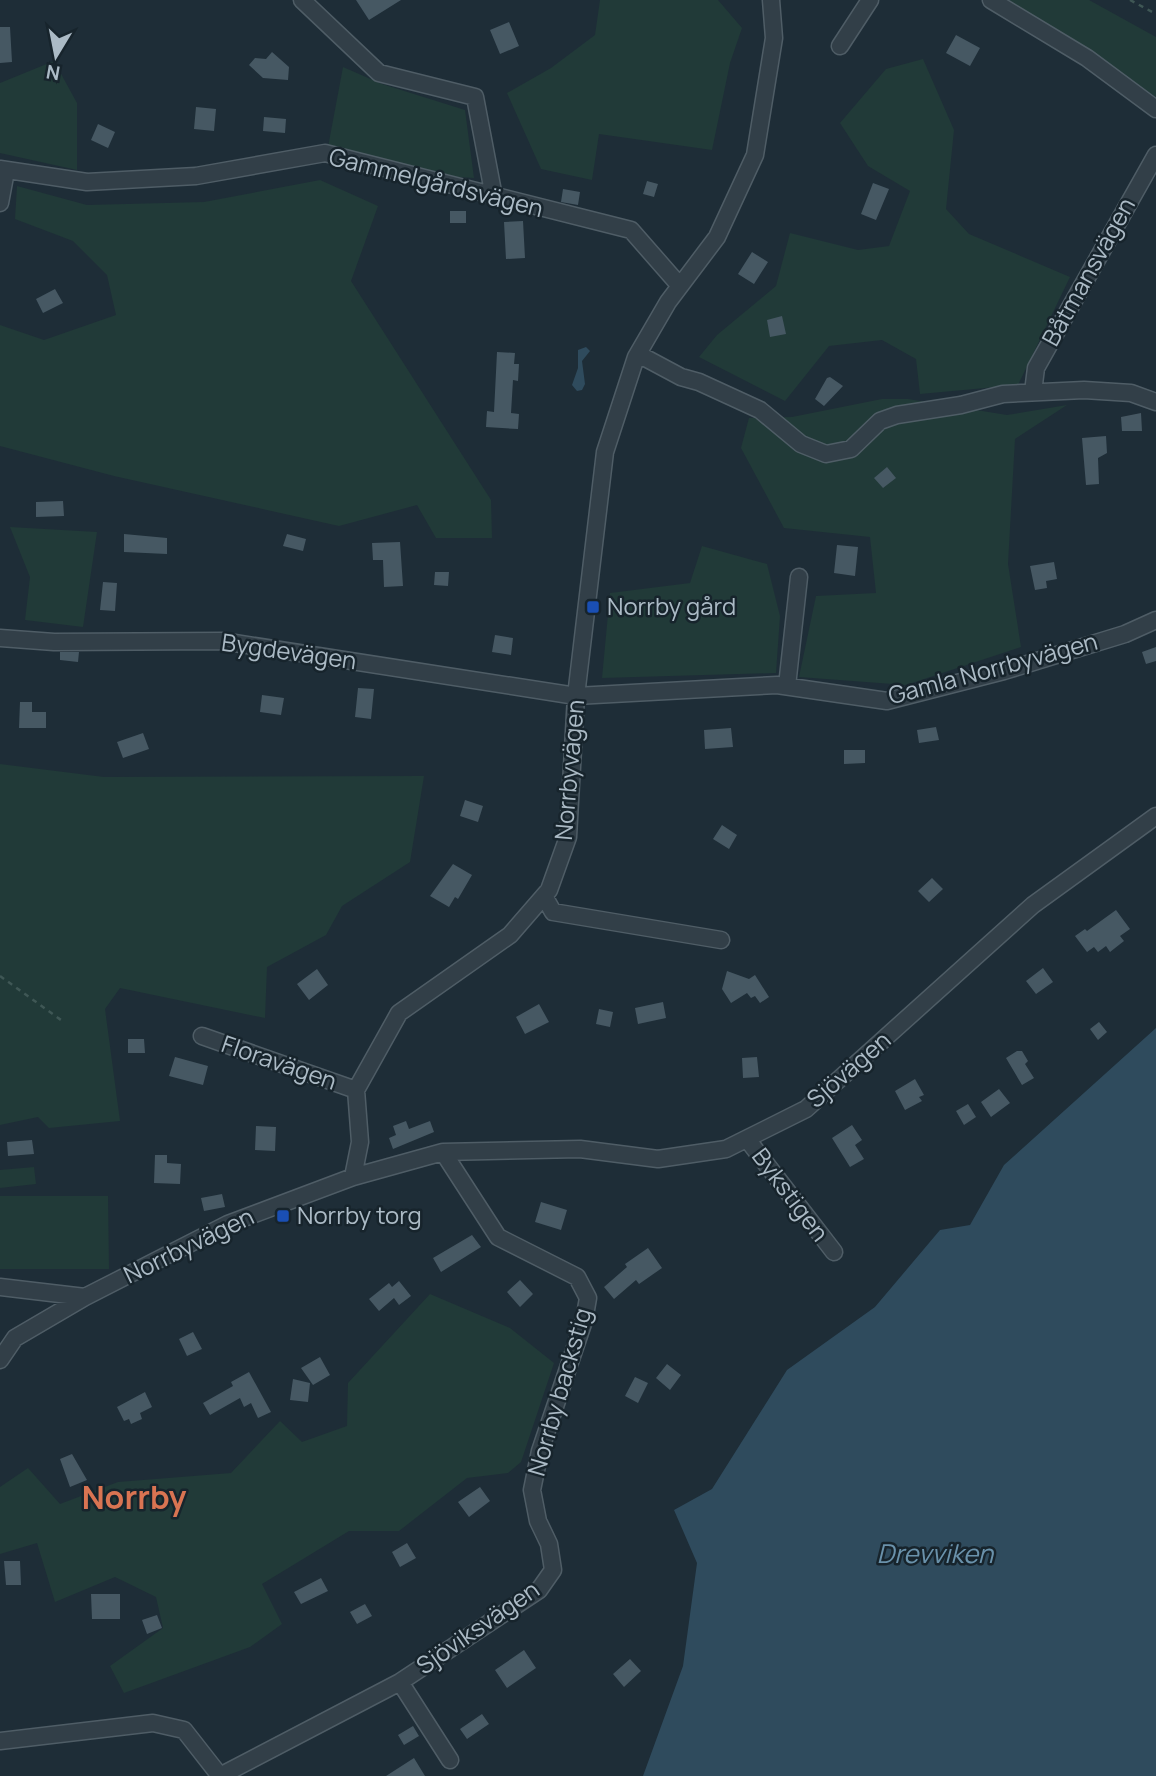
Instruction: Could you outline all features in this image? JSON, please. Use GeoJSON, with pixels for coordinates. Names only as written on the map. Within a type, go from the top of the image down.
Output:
{"type":"FeatureCollection","features":[{"type":"Feature","properties":{"kind":"street"},"geometry":{"type":"LineString","coordinates":[[302,0],[379,73],[475,97],[494,197]]}},
{"type":"Feature","properties":{"kind":"street","name":"Norrbyvägen"},"geometry":{"type":"LineString","coordinates":[[356,1090],[399,1013],[510,935],[549,890],[568,837],[576,696],[605,452],[638,354],[680,286],[717,237],[755,155],[774,38],[771,0]]}},
{"type":"Feature","properties":{"kind":"street"},"geometry":{"type":"LineString","coordinates":[[840,46],[870,0]]}},
{"type":"Feature","properties":{"kind":"street"},"geometry":{"type":"LineString","coordinates":[[991,0],[1087,58],[1156,109]]}},
{"type":"Feature","properties":{"kind":"street","name":"Gammelgårdsvägen"},"geometry":{"type":"LineString","coordinates":[[3,170],[87,182],[196,176],[326,153],[631,230],[680,286]]}},
{"type":"Feature","properties":{"kind":"street","name":"Båtmansvägen"},"geometry":{"type":"LineString","coordinates":[[1033,392],[1036,368],[1156,155]]}},
{"type":"Feature","properties":{"kind":"street"},"geometry":{"type":"LineString","coordinates":[[0,203],[3,170]]}},
{"type":"Feature","properties":{"kind":"street"},"geometry":{"type":"LineString","coordinates":[[638,354],[681,377],[699,382],[760,410],[801,444],[826,454],[851,449],[880,421],[897,415],[961,405],[1003,394],[1130,393],[1156,402]]}},
{"type":"Feature","properties":{"kind":"street"},"geometry":{"type":"LineString","coordinates":[[787,686],[799,578]]}},
{"type":"Feature","properties":{"kind":"street","name":"Gamla Norrbyvägen"},"geometry":{"type":"LineString","coordinates":[[576,696],[787,686],[887,701],[1016,668],[1125,634],[1156,620]]}},
{"type":"Feature","properties":{"kind":"street","name":"Bygdevägen"},"geometry":{"type":"LineString","coordinates":[[0,638],[54,642],[222,641],[576,696]]}},
{"type":"Feature","properties":{"kind":"street","name":"Sjövägen"},"geometry":{"type":"LineString","coordinates":[[353,1177],[443,1152],[580,1149],[658,1159],[726,1149],[806,1109],[1033,905],[1156,816]]}},
{"type":"Feature","properties":{"kind":"street"},"geometry":{"type":"LineString","coordinates":[[544,896],[553,912],[721,940]]}},
{"type":"Feature","properties":{"kind":"street","name":"Floravägen"},"geometry":{"type":"LineString","coordinates":[[202,1036],[356,1090]]}},
{"type":"Feature","properties":{"kind":"street"},"geometry":{"type":"LineString","coordinates":[[353,1177],[360,1142],[356,1090]]}},
{"type":"Feature","properties":{"kind":"street","name":"Bykstigen"},"geometry":{"type":"LineString","coordinates":[[747,1139],[834,1252]]}},
{"type":"Feature","properties":{"kind":"street","name":"Norrby backstig"},"geometry":{"type":"LineString","coordinates":[[443,1152],[498,1237],[577,1278],[588,1298],[584,1321],[540,1451],[532,1490],[538,1521],[549,1544],[552,1570]]}},
{"type":"Feature","properties":{"kind":"street","name":"Norrbyvägen"},"geometry":{"type":"LineString","coordinates":[[0,1360],[15,1338],[85,1297],[228,1224],[353,1177]]}},
{"type":"Feature","properties":{"kind":"street"},"geometry":{"type":"LineString","coordinates":[[0,1287],[85,1297]]}},
{"type":"Feature","properties":{"kind":"street","name":"Sjöviksvägen"},"geometry":{"type":"LineString","coordinates":[[220,1776],[400,1682],[540,1590],[552,1570]]}},
{"type":"Feature","properties":{"kind":"street","name":"Sjöviksvägen"},"geometry":{"type":"LineString","coordinates":[[400,1682],[450,1760]]}},
{"type":"Feature","properties":{"kind":"street"},"geometry":{"type":"LineString","coordinates":[[0,1741],[153,1723],[184,1730],[220,1776]]}},
{"type":"Feature","properties":{"kind":"path"},"geometry":{"type":"LineString","coordinates":[[1130,0],[1156,14]]}},
{"type":"Feature","properties":{"kind":"path"},"geometry":{"type":"LineString","coordinates":[[0,976],[61,1020]]}},
{"type":"Feature","properties":{"kind":"green space"},"geometry":{"type":"Polygon","coordinates":[[[600,0],[718,0],[742,28],[730,63],[712,150],[599,134],[592,180],[541,169],[507,93],[551,68],[595,35],[600,0]]]}},
{"type":"Feature","properties":{"kind":"green space"},"geometry":{"type":"Polygon","coordinates":[[[1009,0],[1089,0],[1156,37],[1156,97],[1009,0]]]}},
{"type":"Feature","properties":{"kind":"green space"},"geometry":{"type":"Polygon","coordinates":[[[923,59],[954,130],[946,209],[969,234],[1070,277],[1018,385],[920,394],[916,359],[882,340],[829,346],[785,401],[699,357],[717,335],[776,286],[790,233],[858,250],[889,246],[910,191],[868,166],[840,123],[886,69],[923,59]]]}},
{"type":"Feature","properties":{"kind":"green space"},"geometry":{"type":"Polygon","coordinates":[[[54,61],[77,103],[77,170],[0,153],[0,83],[54,61]]]}},
{"type":"Feature","properties":{"kind":"green space"},"geometry":{"type":"Polygon","coordinates":[[[343,67],[382,84],[465,110],[474,178],[443,176],[328,147],[343,67]]]}},
{"type":"Feature","properties":{"kind":"green space"},"geometry":{"type":"Polygon","coordinates":[[[320,180],[378,206],[351,281],[491,500],[492,538],[436,538],[417,505],[339,526],[114,476],[0,446],[0,325],[44,340],[116,315],[107,275],[73,241],[15,219],[17,186],[87,205],[204,202],[320,180]]]}},
{"type":"Feature","properties":{"kind":"green space"},"geometry":{"type":"Polygon","coordinates":[[[882,399],[908,399],[1007,415],[1067,405],[1015,439],[1008,564],[1021,647],[906,685],[799,677],[816,596],[876,593],[870,537],[784,528],[741,448],[749,418],[792,417],[882,399]]]}},
{"type":"Feature","properties":{"kind":"green space"},"geometry":{"type":"Polygon","coordinates":[[[10,527],[97,532],[83,627],[25,620],[30,577],[10,527]]]}},
{"type":"Feature","properties":{"kind":"green space"},"geometry":{"type":"Polygon","coordinates":[[[702,546],[767,564],[780,616],[776,673],[602,678],[610,593],[690,583],[702,546]]]}},
{"type":"Feature","properties":{"kind":"green space"},"geometry":{"type":"Polygon","coordinates":[[[0,764],[104,777],[424,776],[410,862],[342,906],[326,935],[267,967],[265,1018],[120,988],[105,1009],[120,1121],[49,1128],[38,1117],[0,1125],[0,764]]]}},
{"type":"Feature","properties":{"kind":"green space"},"geometry":{"type":"Polygon","coordinates":[[[34,1167],[36,1184],[0,1188],[0,1170],[34,1167]]]}},
{"type":"Feature","properties":{"kind":"green space"},"geometry":{"type":"Polygon","coordinates":[[[0,1196],[108,1196],[109,1269],[0,1269],[0,1196]]]}},
{"type":"Feature","properties":{"kind":"green space"},"geometry":{"type":"Polygon","coordinates":[[[430,1294],[510,1328],[554,1363],[521,1462],[508,1473],[467,1478],[399,1531],[349,1531],[262,1584],[282,1624],[250,1647],[124,1693],[110,1666],[163,1628],[156,1597],[115,1577],[55,1602],[37,1543],[0,1554],[0,1487],[28,1468],[60,1504],[118,1482],[231,1473],[280,1421],[302,1442],[347,1426],[348,1383],[430,1294]]]}},
{"type":"Feature","properties":{"kind":"water"},"geometry":{"type":"Polygon","coordinates":[[[586,347],[590,351],[582,361],[585,384],[582,390],[577,391],[572,385],[578,368],[578,350],[586,347]]]}},
{"type":"Feature","properties":{"kind":"water","name":"Drevviken"},"geometry":{"type":"Polygon","coordinates":[[[1156,1028],[1156,1776],[643,1776],[683,1666],[697,1563],[674,1510],[712,1489],[787,1370],[875,1307],[940,1230],[970,1225],[1004,1165],[1156,1028]]]}},
{"type":"Feature","properties":{"kind":"building"},"geometry":{"type":"Polygon","coordinates":[[[356,0],[401,0],[369,20],[356,0]]]}},
{"type":"Feature","properties":{"kind":"building"},"geometry":{"type":"Polygon","coordinates":[[[509,22],[519,46],[500,54],[490,30],[509,22]]]}},
{"type":"Feature","properties":{"kind":"building"},"geometry":{"type":"Polygon","coordinates":[[[0,27],[10,27],[12,62],[0,63],[0,27]]]}},
{"type":"Feature","properties":{"kind":"building"},"geometry":{"type":"Polygon","coordinates":[[[956,35],[980,48],[970,66],[946,53],[956,35]]]}},
{"type":"Feature","properties":{"kind":"building"},"geometry":{"type":"Polygon","coordinates":[[[272,52],[289,67],[288,80],[263,78],[249,65],[255,58],[266,59],[272,52]]]}},
{"type":"Feature","properties":{"kind":"building"},"geometry":{"type":"Polygon","coordinates":[[[196,107],[216,109],[214,131],[194,129],[196,107]]]}},
{"type":"Feature","properties":{"kind":"building"},"geometry":{"type":"Polygon","coordinates":[[[264,117],[286,119],[285,133],[263,131],[264,117]]]}},
{"type":"Feature","properties":{"kind":"building"},"geometry":{"type":"Polygon","coordinates":[[[98,124],[115,132],[108,148],[91,140],[98,124]]]}},
{"type":"Feature","properties":{"kind":"building"},"geometry":{"type":"Polygon","coordinates":[[[647,181],[658,184],[654,197],[643,194],[647,181]]]}},
{"type":"Feature","properties":{"kind":"building"},"geometry":{"type":"Polygon","coordinates":[[[873,183],[889,189],[876,220],[861,214],[873,183]]]}},
{"type":"Feature","properties":{"kind":"building"},"geometry":{"type":"Polygon","coordinates":[[[563,189],[580,192],[578,205],[561,202],[563,189]]]}},
{"type":"Feature","properties":{"kind":"building"},"geometry":{"type":"Polygon","coordinates":[[[450,211],[466,211],[466,223],[450,223],[450,211]]]}},
{"type":"Feature","properties":{"kind":"building"},"geometry":{"type":"Polygon","coordinates":[[[523,221],[525,258],[506,259],[504,222],[523,221]]]}},
{"type":"Feature","properties":{"kind":"building"},"geometry":{"type":"Polygon","coordinates":[[[752,252],[768,262],[754,284],[738,274],[752,252]]]}},
{"type":"Feature","properties":{"kind":"building"},"geometry":{"type":"Polygon","coordinates":[[[55,289],[63,303],[43,313],[36,299],[55,289]]]}},
{"type":"Feature","properties":{"kind":"building"},"geometry":{"type":"Polygon","coordinates":[[[782,316],[786,334],[770,337],[767,320],[782,316]]]}},
{"type":"Feature","properties":{"kind":"building"},"geometry":{"type":"Polygon","coordinates":[[[497,352],[515,353],[514,364],[519,364],[518,381],[513,380],[511,413],[519,414],[518,429],[486,427],[487,411],[494,412],[497,352]]]}},
{"type":"Feature","properties":{"kind":"building"},"geometry":{"type":"Polygon","coordinates":[[[830,377],[843,386],[824,406],[815,399],[830,377]]]}},
{"type":"Feature","properties":{"kind":"building"},"geometry":{"type":"Polygon","coordinates":[[[1141,413],[1142,431],[1122,431],[1121,417],[1141,413]]]}},
{"type":"Feature","properties":{"kind":"building"},"geometry":{"type":"Polygon","coordinates":[[[1106,436],[1107,453],[1098,458],[1099,484],[1086,485],[1082,438],[1106,436]]]}},
{"type":"Feature","properties":{"kind":"building"},"geometry":{"type":"Polygon","coordinates":[[[887,467],[896,478],[883,488],[874,478],[887,467]]]}},
{"type":"Feature","properties":{"kind":"building"},"geometry":{"type":"Polygon","coordinates":[[[63,501],[64,516],[36,517],[36,502],[63,501]]]}},
{"type":"Feature","properties":{"kind":"building"},"geometry":{"type":"Polygon","coordinates":[[[124,534],[167,538],[167,554],[124,552],[124,534]]]}},
{"type":"Feature","properties":{"kind":"building"},"geometry":{"type":"Polygon","coordinates":[[[287,534],[306,539],[303,551],[283,546],[287,534]]]}},
{"type":"Feature","properties":{"kind":"building"},"geometry":{"type":"Polygon","coordinates":[[[400,542],[403,586],[384,587],[383,560],[373,560],[372,543],[400,542]]]}},
{"type":"Feature","properties":{"kind":"building"},"geometry":{"type":"Polygon","coordinates":[[[837,545],[858,547],[855,576],[834,573],[837,545]]]}},
{"type":"Feature","properties":{"kind":"building"},"geometry":{"type":"Polygon","coordinates":[[[1054,562],[1057,579],[1046,581],[1047,588],[1035,590],[1030,566],[1054,562]]]}},
{"type":"Feature","properties":{"kind":"building"},"geometry":{"type":"Polygon","coordinates":[[[435,572],[449,572],[448,586],[434,585],[435,572]]]}},
{"type":"Feature","properties":{"kind":"building"},"geometry":{"type":"Polygon","coordinates":[[[103,582],[117,583],[115,611],[100,610],[103,582]]]}},
{"type":"Feature","properties":{"kind":"building"},"geometry":{"type":"Polygon","coordinates":[[[495,635],[513,638],[511,655],[492,652],[495,635]]]}},
{"type":"Feature","properties":{"kind":"building"},"geometry":{"type":"Polygon","coordinates":[[[1156,647],[1156,661],[1146,664],[1142,652],[1156,647]]]}},
{"type":"Feature","properties":{"kind":"building"},"geometry":{"type":"Polygon","coordinates":[[[60,652],[79,652],[78,662],[60,660],[60,652]]]}},
{"type":"Feature","properties":{"kind":"building"},"geometry":{"type":"Polygon","coordinates":[[[358,688],[374,689],[371,719],[355,717],[358,688]]]}},
{"type":"Feature","properties":{"kind":"building"},"geometry":{"type":"Polygon","coordinates":[[[262,695],[284,698],[281,715],[260,712],[262,695]]]}},
{"type":"Feature","properties":{"kind":"building"},"geometry":{"type":"Polygon","coordinates":[[[20,702],[32,702],[32,712],[46,712],[46,728],[19,728],[20,702]]]}},
{"type":"Feature","properties":{"kind":"building"},"geometry":{"type":"Polygon","coordinates":[[[936,727],[939,740],[919,743],[917,730],[936,727]]]}},
{"type":"Feature","properties":{"kind":"building"},"geometry":{"type":"Polygon","coordinates":[[[731,728],[733,747],[705,749],[704,730],[731,728]]]}},
{"type":"Feature","properties":{"kind":"building"},"geometry":{"type":"Polygon","coordinates":[[[143,733],[149,749],[123,758],[117,742],[143,733]]]}},
{"type":"Feature","properties":{"kind":"building"},"geometry":{"type":"Polygon","coordinates":[[[844,750],[865,750],[865,763],[844,764],[844,750]]]}},
{"type":"Feature","properties":{"kind":"building"},"geometry":{"type":"Polygon","coordinates":[[[465,800],[483,806],[478,822],[460,816],[465,800]]]}},
{"type":"Feature","properties":{"kind":"building"},"geometry":{"type":"Polygon","coordinates":[[[722,825],[737,835],[729,849],[713,839],[722,825]]]}},
{"type":"Feature","properties":{"kind":"building"},"geometry":{"type":"Polygon","coordinates":[[[453,864],[472,875],[458,899],[455,897],[449,907],[430,896],[453,864]]]}},
{"type":"Feature","properties":{"kind":"building"},"geometry":{"type":"Polygon","coordinates":[[[932,878],[943,889],[929,902],[918,891],[932,878]]]}},
{"type":"Feature","properties":{"kind":"building"},"geometry":{"type":"Polygon","coordinates":[[[1116,910],[1130,929],[1120,936],[1124,941],[1110,952],[1106,946],[1098,952],[1094,947],[1087,952],[1075,936],[1085,929],[1087,931],[1116,910]]]}},
{"type":"Feature","properties":{"kind":"building"},"geometry":{"type":"Polygon","coordinates":[[[1043,968],[1053,982],[1036,994],[1026,981],[1043,968]]]}},
{"type":"Feature","properties":{"kind":"building"},"geometry":{"type":"Polygon","coordinates":[[[317,969],[328,985],[309,1000],[297,984],[317,969]]]}},
{"type":"Feature","properties":{"kind":"building"},"geometry":{"type":"Polygon","coordinates":[[[727,971],[749,979],[755,975],[769,997],[760,1003],[755,996],[751,998],[747,993],[731,1003],[722,989],[727,971]]]}},
{"type":"Feature","properties":{"kind":"building"},"geometry":{"type":"Polygon","coordinates":[[[663,1002],[666,1018],[638,1024],[635,1008],[663,1002]]]}},
{"type":"Feature","properties":{"kind":"building"},"geometry":{"type":"Polygon","coordinates":[[[539,1004],[549,1022],[525,1034],[516,1017],[539,1004]]]}},
{"type":"Feature","properties":{"kind":"building"},"geometry":{"type":"Polygon","coordinates":[[[599,1009],[613,1012],[610,1027],[596,1024],[599,1009]]]}},
{"type":"Feature","properties":{"kind":"building"},"geometry":{"type":"Polygon","coordinates":[[[1099,1022],[1107,1032],[1098,1040],[1090,1029],[1099,1022]]]}},
{"type":"Feature","properties":{"kind":"building"},"geometry":{"type":"Polygon","coordinates":[[[128,1039],[144,1039],[145,1053],[128,1053],[128,1039]]]}},
{"type":"Feature","properties":{"kind":"building"},"geometry":{"type":"Polygon","coordinates":[[[1022,1051],[1028,1061],[1025,1064],[1034,1078],[1022,1085],[1006,1058],[1022,1051]]]}},
{"type":"Feature","properties":{"kind":"building"},"geometry":{"type":"Polygon","coordinates":[[[175,1057],[208,1066],[203,1085],[169,1076],[175,1057]]]}},
{"type":"Feature","properties":{"kind":"building"},"geometry":{"type":"Polygon","coordinates":[[[757,1057],[759,1077],[743,1078],[742,1058],[757,1057]]]}},
{"type":"Feature","properties":{"kind":"building"},"geometry":{"type":"Polygon","coordinates":[[[915,1079],[924,1095],[919,1097],[922,1101],[905,1110],[895,1091],[915,1079]]]}},
{"type":"Feature","properties":{"kind":"building"},"geometry":{"type":"Polygon","coordinates":[[[999,1089],[1010,1103],[991,1117],[981,1102],[999,1089]]]}},
{"type":"Feature","properties":{"kind":"building"},"geometry":{"type":"Polygon","coordinates":[[[968,1104],[976,1117],[964,1125],[956,1111],[968,1104]]]}},
{"type":"Feature","properties":{"kind":"building"},"geometry":{"type":"Polygon","coordinates":[[[406,1121],[409,1129],[430,1121],[434,1132],[393,1149],[389,1138],[396,1135],[393,1126],[406,1121]]]}},
{"type":"Feature","properties":{"kind":"building"},"geometry":{"type":"Polygon","coordinates":[[[852,1125],[862,1140],[855,1145],[864,1159],[850,1167],[832,1138],[852,1125]]]}},
{"type":"Feature","properties":{"kind":"building"},"geometry":{"type":"Polygon","coordinates":[[[256,1126],[276,1127],[275,1151],[255,1150],[256,1126]]]}},
{"type":"Feature","properties":{"kind":"building"},"geometry":{"type":"Polygon","coordinates":[[[32,1140],[34,1154],[8,1156],[7,1142],[32,1140]]]}},
{"type":"Feature","properties":{"kind":"building"},"geometry":{"type":"Polygon","coordinates":[[[155,1155],[167,1155],[167,1163],[181,1164],[180,1184],[154,1183],[155,1155]]]}},
{"type":"Feature","properties":{"kind":"building"},"geometry":{"type":"Polygon","coordinates":[[[222,1194],[225,1207],[204,1211],[201,1198],[222,1194]]]}},
{"type":"Feature","properties":{"kind":"building"},"geometry":{"type":"Polygon","coordinates":[[[541,1202],[567,1210],[561,1230],[535,1222],[541,1202]]]}},
{"type":"Feature","properties":{"kind":"building"},"geometry":{"type":"Polygon","coordinates":[[[472,1235],[481,1247],[441,1272],[433,1258],[472,1235]]]}},
{"type":"Feature","properties":{"kind":"building"},"geometry":{"type":"Polygon","coordinates":[[[648,1248],[662,1268],[639,1284],[636,1280],[614,1299],[604,1287],[627,1267],[625,1264],[648,1248]]]}},
{"type":"Feature","properties":{"kind":"building"},"geometry":{"type":"Polygon","coordinates":[[[520,1280],[533,1294],[520,1307],[507,1292],[520,1280]]]}},
{"type":"Feature","properties":{"kind":"building"},"geometry":{"type":"Polygon","coordinates":[[[399,1281],[411,1296],[399,1305],[394,1298],[379,1311],[369,1299],[389,1283],[392,1287],[399,1281]]]}},
{"type":"Feature","properties":{"kind":"building"},"geometry":{"type":"Polygon","coordinates":[[[193,1332],[202,1349],[187,1356],[179,1339],[193,1332]]]}},
{"type":"Feature","properties":{"kind":"building"},"geometry":{"type":"Polygon","coordinates":[[[320,1357],[330,1375],[313,1385],[301,1368],[320,1357]]]}},
{"type":"Feature","properties":{"kind":"building"},"geometry":{"type":"Polygon","coordinates":[[[667,1364],[681,1375],[670,1390],[656,1378],[667,1364]]]}},
{"type":"Feature","properties":{"kind":"building"},"geometry":{"type":"Polygon","coordinates":[[[249,1372],[271,1412],[258,1418],[251,1403],[244,1407],[240,1398],[210,1415],[203,1403],[233,1386],[231,1382],[249,1372]]]}},
{"type":"Feature","properties":{"kind":"building"},"geometry":{"type":"Polygon","coordinates":[[[635,1377],[648,1383],[638,1403],[625,1396],[635,1377]]]}},
{"type":"Feature","properties":{"kind":"building"},"geometry":{"type":"Polygon","coordinates":[[[293,1379],[310,1383],[308,1402],[290,1400],[293,1379]]]}},
{"type":"Feature","properties":{"kind":"building"},"geometry":{"type":"Polygon","coordinates":[[[145,1392],[152,1407],[140,1413],[142,1419],[131,1424],[129,1419],[124,1421],[117,1407],[145,1392]]]}},
{"type":"Feature","properties":{"kind":"building"},"geometry":{"type":"Polygon","coordinates":[[[72,1454],[87,1480],[70,1487],[60,1459],[72,1454]]]}},
{"type":"Feature","properties":{"kind":"building"},"geometry":{"type":"Polygon","coordinates":[[[480,1487],[490,1501],[469,1517],[458,1502],[480,1487]]]}},
{"type":"Feature","properties":{"kind":"building"},"geometry":{"type":"Polygon","coordinates":[[[407,1543],[416,1558],[400,1567],[392,1552],[407,1543]]]}},
{"type":"Feature","properties":{"kind":"building"},"geometry":{"type":"Polygon","coordinates":[[[4,1561],[20,1561],[21,1585],[6,1585],[4,1561]]]}},
{"type":"Feature","properties":{"kind":"building"},"geometry":{"type":"Polygon","coordinates":[[[321,1578],[328,1591],[301,1604],[294,1592],[321,1578]]]}},
{"type":"Feature","properties":{"kind":"building"},"geometry":{"type":"Polygon","coordinates":[[[91,1594],[120,1594],[120,1619],[92,1619],[91,1594]]]}},
{"type":"Feature","properties":{"kind":"building"},"geometry":{"type":"Polygon","coordinates":[[[365,1604],[372,1616],[357,1624],[350,1612],[365,1604]]]}},
{"type":"Feature","properties":{"kind":"building"},"geometry":{"type":"Polygon","coordinates":[[[157,1615],[162,1628],[147,1634],[142,1620],[157,1615]]]}},
{"type":"Feature","properties":{"kind":"building"},"geometry":{"type":"Polygon","coordinates":[[[524,1650],[536,1668],[507,1688],[495,1670],[524,1650]]]}},
{"type":"Feature","properties":{"kind":"building"},"geometry":{"type":"Polygon","coordinates":[[[630,1659],[641,1671],[624,1687],[613,1674],[630,1659]]]}},
{"type":"Feature","properties":{"kind":"building"},"geometry":{"type":"Polygon","coordinates":[[[482,1714],[489,1724],[467,1739],[460,1729],[482,1714]]]}},
{"type":"Feature","properties":{"kind":"building"},"geometry":{"type":"Polygon","coordinates":[[[413,1726],[419,1736],[404,1745],[398,1735],[413,1726]]]}},
{"type":"Feature","properties":{"kind":"building"},"geometry":{"type":"Polygon","coordinates":[[[414,1758],[425,1776],[386,1776],[414,1758]]]}},
{"type":"Feature","properties":{"kind":"place","name":"Norrby gård"},"geometry":{"type":"Point","coordinates":[593,607]}},
{"type":"Feature","properties":{"kind":"place","name":"Norrby torg"},"geometry":{"type":"Point","coordinates":[283,1216]}},
{"type":"Feature","properties":{"kind":"district","name":"Norrby"},"geometry":{"type":"Point","coordinates":[134,1498]}}]}
